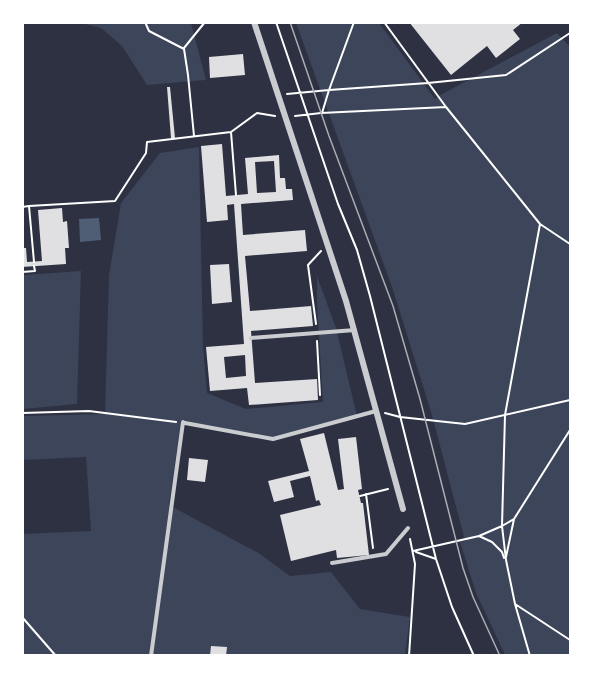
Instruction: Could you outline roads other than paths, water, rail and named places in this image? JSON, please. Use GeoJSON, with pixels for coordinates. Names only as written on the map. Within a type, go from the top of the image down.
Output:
{"type":"FeatureCollection","features":[{"type":"Feature","properties":{"kind":"street"},"geometry":{"type":"LineString","coordinates":[[254,22],[355,330],[403,509]]}},
{"type":"Feature","properties":{"kind":"lane"},"geometry":{"type":"LineString","coordinates":[[251,338],[355,330]]}},
{"type":"Feature","properties":{"kind":"lane"},"geometry":{"type":"LineString","coordinates":[[151,656],[184,423],[273,439],[377,411]]}},
{"type":"Feature","properties":{"kind":"lane"},"geometry":{"type":"LineString","coordinates":[[332,563],[386,554],[408,528]]}},
{"type":"Feature","properties":{"kind":"tram line"},"geometry":{"type":"LineString","coordinates":[[290,22],[329,136],[393,306],[420,399],[463,568],[473,597],[500,656]]}}]}
